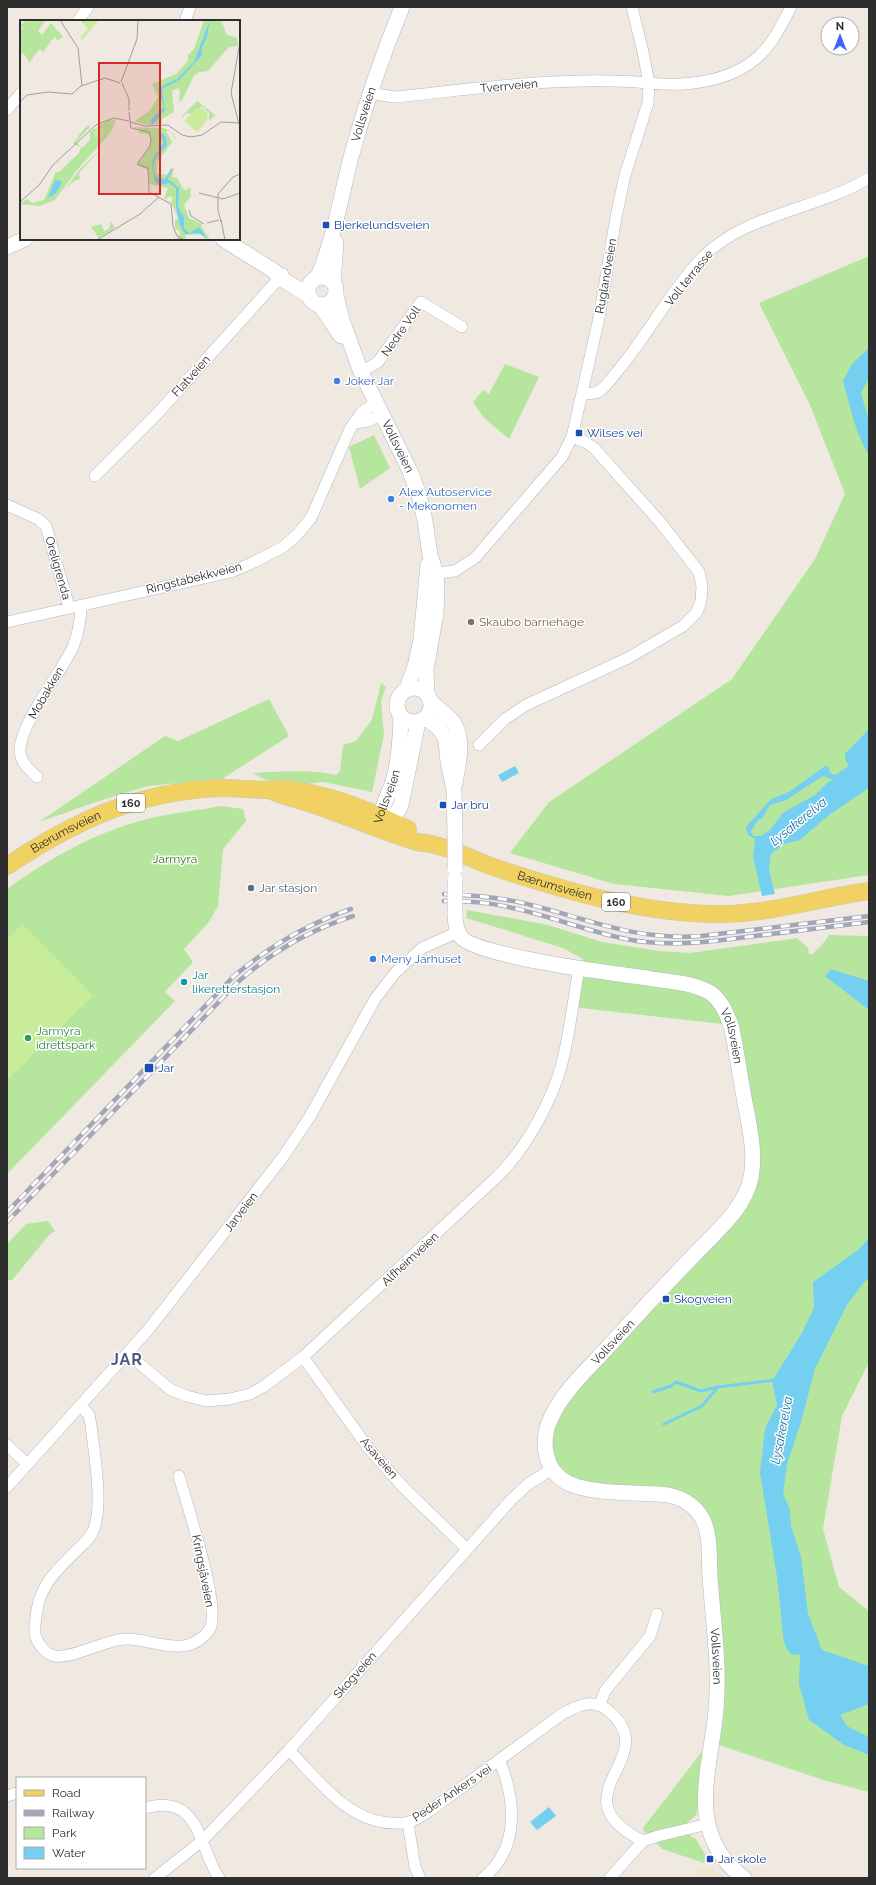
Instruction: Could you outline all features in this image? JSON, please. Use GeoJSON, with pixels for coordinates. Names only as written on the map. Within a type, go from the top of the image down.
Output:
{"type":"FeatureCollection","features":[{"type":"Feature","properties":{"kind":"main road","name":"Vollsveien"},"geometry":{"type":"LineString","coordinates":[[316,278],[336,225],[350,164],[370,93],[402,7]]}},
{"type":"Feature","properties":{"kind":"main road","name":"Vollsveien"},"geometry":{"type":"LineString","coordinates":[[336,225],[334,288],[342,320],[360,369],[410,472],[419,495],[430,555],[436,614],[426,670],[429,698]]}},
{"type":"Feature","properties":{"kind":"main road"},"geometry":{"type":"LineString","coordinates":[[7,247],[23,240]]}},
{"type":"Feature","properties":{"kind":"main road"},"geometry":{"type":"LineString","coordinates":[[225,240],[308,294]]}},
{"type":"Feature","properties":{"kind":"main road"},"geometry":{"type":"LineString","coordinates":[[279,275],[329,278],[334,288],[330,303],[320,305],[311,300],[308,294],[308,287],[316,278]]}},
{"type":"Feature","properties":{"kind":"main road","name":"Vollsveien"},"geometry":{"type":"LineString","coordinates":[[320,305],[360,369]]}},
{"type":"Feature","properties":{"kind":"main road","name":"Vollsveien"},"geometry":{"type":"LineString","coordinates":[[407,689],[416,663],[432,574]]}},
{"type":"Feature","properties":{"kind":"main road"},"geometry":{"type":"LineString","coordinates":[[429,698],[431,709],[422,720],[412,722],[401,716],[397,708],[397,702],[400,696],[407,689],[417,688],[429,698],[453,722],[458,733],[460,753],[454,790]]}},
{"type":"Feature","properties":{"kind":"main road","name":"Vollsveien"},"geometry":{"type":"LineString","coordinates":[[383,822],[399,748],[401,716]]}},
{"type":"Feature","properties":{"kind":"main road","name":"Vollsveien"},"geometry":{"type":"LineString","coordinates":[[383,822],[401,805],[422,720]]}},
{"type":"Feature","properties":{"kind":"main road"},"geometry":{"type":"LineString","coordinates":[[422,720],[443,733],[454,790],[455,913],[458,932]]}},
{"type":"Feature","properties":{"kind":"main road","name":"Bærumsveien"},"geometry":{"type":"LineString","coordinates":[[7,866],[33,848],[97,814],[120,806],[172,793],[220,788],[270,790],[277,794],[308,803],[383,822],[418,842],[436,845],[519,876],[630,905],[667,911],[697,913],[749,912],[869,891]]}},
{"type":"Feature","properties":{"kind":"main road","name":"Vollsveien"},"geometry":{"type":"LineString","coordinates":[[458,932],[461,937],[470,944],[484,949],[579,968],[690,986],[707,992],[719,1001],[726,1012],[734,1037],[750,1138],[752,1167],[746,1191],[730,1217],[649,1302],[561,1399],[550,1420],[546,1434],[545,1447],[547,1460],[552,1469],[568,1483],[589,1488],[668,1495],[679,1498],[693,1507],[702,1518],[708,1543],[717,1675],[716,1708],[706,1799],[708,1824],[714,1841],[723,1857],[744,1878]]}},
{"type":"Feature","properties":{"kind":"street"},"geometry":{"type":"LineString","coordinates":[[79,20],[88,7]]}},
{"type":"Feature","properties":{"kind":"street"},"geometry":{"type":"LineString","coordinates":[[185,20],[190,7]]}},
{"type":"Feature","properties":{"kind":"street","name":"Ruglandveien"},"geometry":{"type":"LineString","coordinates":[[432,574],[456,571],[475,558],[562,457],[572,437],[599,318],[617,210],[625,175],[648,103],[649,83],[632,7]]}},
{"type":"Feature","properties":{"kind":"street"},"geometry":{"type":"LineString","coordinates":[[649,83],[668,85],[703,81],[725,76],[742,68],[759,56],[772,40],[791,7]]}},
{"type":"Feature","properties":{"kind":"street","name":"Tverrveien"},"geometry":{"type":"LineString","coordinates":[[370,93],[394,97],[547,83],[629,81],[649,83]]}},
{"type":"Feature","properties":{"kind":"street"},"geometry":{"type":"LineString","coordinates":[[7,110],[20,94]]}},
{"type":"Feature","properties":{"kind":"street","name":"Voll terrasse"},"geometry":{"type":"LineString","coordinates":[[582,394],[591,394],[601,390],[631,355],[699,261],[718,244],[740,231],[841,192],[869,178]]}},
{"type":"Feature","properties":{"kind":"street","name":"Flatveien"},"geometry":{"type":"LineString","coordinates":[[95,476],[156,415],[279,275]]}},
{"type":"Feature","properties":{"kind":"street","name":"Nedre Voll"},"geometry":{"type":"LineString","coordinates":[[360,369],[378,362],[421,302],[462,326]]}},
{"type":"Feature","properties":{"kind":"street","name":"Ringstabekkveien"},"geometry":{"type":"LineString","coordinates":[[7,622],[231,572],[283,547],[297,535],[311,518],[343,442],[362,412],[379,409]]}},
{"type":"Feature","properties":{"kind":"street"},"geometry":{"type":"LineString","coordinates":[[480,745],[505,719],[526,705],[628,658],[683,626],[697,612],[701,601],[702,586],[699,572],[594,448],[585,442],[572,437]]}},
{"type":"Feature","properties":{"kind":"street","name":"Oreligrenda"},"geometry":{"type":"LineString","coordinates":[[7,505],[38,519],[46,526],[69,608]]}},
{"type":"Feature","properties":{"kind":"street","name":"Mobakken"},"geometry":{"type":"LineString","coordinates":[[37,777],[24,764],[20,754],[20,742],[27,726],[73,646],[81,619],[81,605]]}},
{"type":"Feature","properties":{"kind":"street","name":"Jarveien"},"geometry":{"type":"LineString","coordinates":[[7,1487],[128,1354],[283,1157],[309,1118],[375,999],[395,973],[422,948],[458,932]]}},
{"type":"Feature","properties":{"kind":"street","name":"Alfheimveien"},"geometry":{"type":"LineString","coordinates":[[128,1354],[171,1390],[206,1401],[230,1399],[250,1394],[263,1387],[303,1357],[508,1166],[524,1144],[545,1106],[560,1068],[568,1034],[579,968]]}},
{"type":"Feature","properties":{"kind":"street","name":"Asaveien"},"geometry":{"type":"LineString","coordinates":[[303,1357],[369,1449],[405,1489],[468,1549]]}},
{"type":"Feature","properties":{"kind":"street","name":"Kringsjåveien"},"geometry":{"type":"LineString","coordinates":[[81,1406],[89,1415],[91,1425],[98,1499],[97,1519],[93,1532],[86,1542],[53,1574],[44,1585],[38,1601],[34,1628],[37,1642],[42,1648],[54,1656],[72,1653],[114,1640],[127,1639],[177,1646],[188,1645],[204,1636],[211,1627],[212,1609],[210,1593],[201,1552],[179,1476]]}},
{"type":"Feature","properties":{"kind":"street"},"geometry":{"type":"LineString","coordinates":[[7,1445],[27,1464]]}},
{"type":"Feature","properties":{"kind":"street","name":"Skogveien"},"geometry":{"type":"LineString","coordinates":[[155,1878],[203,1840],[288,1750],[528,1484],[552,1469]]}},
{"type":"Feature","properties":{"kind":"street"},"geometry":{"type":"LineString","coordinates":[[643,1841],[628,1833],[616,1821],[607,1805],[608,1794],[625,1749],[625,1738],[622,1726],[611,1712],[600,1704],[604,1691],[650,1636],[657,1614]]}},
{"type":"Feature","properties":{"kind":"street","name":"Peder Ankers vei"},"geometry":{"type":"LineString","coordinates":[[288,1750],[327,1790],[344,1805],[360,1815],[389,1823],[408,1823],[428,1812],[562,1714],[578,1706],[600,1704]]}},
{"type":"Feature","properties":{"kind":"street"},"geometry":{"type":"LineString","coordinates":[[483,1878],[501,1859],[512,1830],[511,1800],[506,1776],[499,1760]]}},
{"type":"Feature","properties":{"kind":"street"},"geometry":{"type":"LineString","coordinates":[[146,1808],[165,1804],[176,1806],[194,1821],[212,1864],[220,1878]]}},
{"type":"Feature","properties":{"kind":"street"},"geometry":{"type":"LineString","coordinates":[[408,1823],[415,1867],[420,1878]]}},
{"type":"Feature","properties":{"kind":"street"},"geometry":{"type":"LineString","coordinates":[[610,1878],[643,1841],[708,1824]]}},
{"type":"Feature","properties":{"kind":"shaded area"},"geometry":{"type":"Polygon","coordinates":[[[700,1866],[723,1875],[725,1878],[689,1878],[700,1866]]]}},
{"type":"Feature","properties":{"kind":"green space"},"geometry":{"type":"Polygon","coordinates":[[[869,256],[869,875],[729,896],[614,884],[510,853],[549,802],[732,679],[815,559],[845,494],[810,405],[759,303],[869,256]]]}},
{"type":"Feature","properties":{"kind":"green space"},"geometry":{"type":"Polygon","coordinates":[[[505,364],[539,377],[509,439],[484,418],[473,402],[483,390],[489,394],[505,364]]]}},
{"type":"Feature","properties":{"kind":"green space"},"geometry":{"type":"Polygon","coordinates":[[[374,435],[390,468],[360,489],[349,447],[374,435]]]}},
{"type":"Feature","properties":{"kind":"green space"},"geometry":{"type":"Polygon","coordinates":[[[381,683],[386,687],[381,701],[384,734],[372,792],[323,782],[298,785],[265,780],[253,773],[305,771],[336,775],[340,771],[343,745],[356,741],[372,720],[381,683]]]}},
{"type":"Feature","properties":{"kind":"green space"},"geometry":{"type":"Polygon","coordinates":[[[269,699],[289,736],[222,779],[148,786],[39,822],[165,736],[178,741],[269,699]]]}},
{"type":"Feature","properties":{"kind":"green space","name":"Jarmyra"},"geometry":{"type":"Polygon","coordinates":[[[221,806],[243,809],[246,821],[223,849],[218,906],[209,922],[184,949],[193,962],[165,992],[175,1001],[7,1174],[7,889],[61,854],[119,827],[160,816],[221,806]]]}},
{"type":"Feature","properties":{"kind":"green space"},"geometry":{"type":"Polygon","coordinates":[[[467,910],[548,925],[602,942],[659,951],[690,953],[797,938],[808,948],[809,954],[813,954],[829,935],[869,936],[869,1362],[842,1416],[823,1529],[839,1587],[869,1611],[869,1792],[823,1780],[713,1743],[707,1543],[693,1507],[568,1483],[547,1460],[556,1408],[719,1229],[752,1167],[731,1025],[572,1007],[583,959],[563,948],[466,918],[467,910]]]}},
{"type":"Feature","properties":{"kind":"green space","name":"Jarmyra idrettspark"},"geometry":{"type":"Polygon","coordinates":[[[22,924],[93,996],[7,1080],[7,939],[22,924]]]}},
{"type":"Feature","properties":{"kind":"green space"},"geometry":{"type":"Polygon","coordinates":[[[48,1221],[55,1231],[50,1234],[12,1280],[7,1280],[7,1244],[26,1224],[48,1221]]]}},
{"type":"Feature","properties":{"kind":"green space"},"geometry":{"type":"Polygon","coordinates":[[[704,1749],[697,1814],[688,1822],[691,1837],[696,1839],[706,1856],[704,1863],[662,1849],[644,1831],[643,1828],[704,1749]]]}},
{"type":"Feature","properties":{"kind":"water"},"geometry":{"type":"Polygon","coordinates":[[[869,348],[869,378],[861,393],[869,421],[869,455],[856,429],[843,381],[852,364],[869,348]]]}},
{"type":"Feature","properties":{"kind":"water","name":"Lysakerelva"},"geometry":{"type":"Polygon","coordinates":[[[869,729],[869,788],[829,815],[800,840],[784,844],[771,854],[769,870],[775,894],[762,896],[753,857],[755,839],[748,835],[746,827],[771,799],[789,792],[825,766],[829,767],[830,773],[835,775],[849,766],[845,759],[845,754],[869,729]],[[823,776],[786,800],[770,805],[762,819],[758,820],[751,831],[753,836],[760,836],[769,831],[784,812],[815,795],[828,782],[834,780],[823,776]]]}},
{"type":"Feature","properties":{"kind":"water"},"geometry":{"type":"Polygon","coordinates":[[[515,766],[519,773],[502,782],[498,775],[515,766]]]}},
{"type":"Feature","properties":{"kind":"water"},"geometry":{"type":"Polygon","coordinates":[[[831,969],[869,981],[869,1010],[825,976],[831,969]]]}},
{"type":"Feature","properties":{"kind":"water","name":"Lysakerelva"},"geometry":{"type":"Polygon","coordinates":[[[869,1238],[869,1279],[865,1281],[847,1305],[815,1369],[801,1422],[787,1464],[783,1494],[790,1510],[791,1526],[801,1557],[808,1614],[822,1650],[869,1666],[869,1704],[840,1715],[847,1726],[869,1737],[869,1755],[844,1745],[809,1720],[799,1684],[800,1655],[790,1654],[784,1643],[777,1577],[760,1473],[765,1429],[777,1405],[772,1381],[802,1333],[814,1308],[813,1282],[858,1250],[869,1238]]]}},
{"type":"Feature","properties":{"kind":"water"},"geometry":{"type":"Polygon","coordinates":[[[549,1807],[556,1816],[537,1830],[530,1822],[549,1807]]]}},
{"type":"Feature","properties":{"kind":"waterway"},"geometry":{"type":"LineString","coordinates":[[664,1424],[702,1406],[718,1387],[775,1380]]}},
{"type":"Feature","properties":{"kind":"waterway"},"geometry":{"type":"LineString","coordinates":[[653,1392],[671,1386],[676,1382],[701,1391],[718,1387]]}},
{"type":"Feature","properties":{"kind":"railway"},"geometry":{"type":"LineString","coordinates":[[444,894],[513,901],[632,932],[676,937],[701,936],[869,916]]}},
{"type":"Feature","properties":{"kind":"railway"},"geometry":{"type":"LineString","coordinates":[[444,901],[476,902],[500,905],[538,914],[611,936],[659,943],[714,941],[869,922]]}},
{"type":"Feature","properties":{"kind":"railway"},"geometry":{"type":"LineString","coordinates":[[7,1212],[234,976],[261,955],[290,937],[319,922],[351,909]]}},
{"type":"Feature","properties":{"kind":"railway"},"geometry":{"type":"LineString","coordinates":[[7,1222],[239,981],[265,960],[293,942],[322,928],[353,916]]}},
{"type":"Feature","properties":{"kind":"place","name":"Bjerkelundsveien"},"geometry":{"type":"Point","coordinates":[326,225]}},
{"type":"Feature","properties":{"kind":"place","name":"Joker Jar"},"geometry":{"type":"Point","coordinates":[337,381]}},
{"type":"Feature","properties":{"kind":"place","name":"Wilses vei"},"geometry":{"type":"Point","coordinates":[579,433]}},
{"type":"Feature","properties":{"kind":"place","name":"Alex Autoservice - Mekonomen"},"geometry":{"type":"Point","coordinates":[391,499]}},
{"type":"Feature","properties":{"kind":"place","name":"Skaubo barnehage"},"geometry":{"type":"Point","coordinates":[471,622]}},
{"type":"Feature","properties":{"kind":"place","name":"Jar bru"},"geometry":{"type":"Point","coordinates":[443,805]}},
{"type":"Feature","properties":{"kind":"place","name":"Jar stasjon"},"geometry":{"type":"Point","coordinates":[251,888]}},
{"type":"Feature","properties":{"kind":"place","name":"Meny Jarhuset"},"geometry":{"type":"Point","coordinates":[373,959]}},
{"type":"Feature","properties":{"kind":"place","name":"Jar likeretterstasjon"},"geometry":{"type":"Point","coordinates":[184,982]}},
{"type":"Feature","properties":{"kind":"place","name":"Jarmyra idrettspark"},"geometry":{"type":"Point","coordinates":[28,1038]}},
{"type":"Feature","properties":{"kind":"place","name":"Jar"},"geometry":{"type":"Point","coordinates":[149,1068]}},
{"type":"Feature","properties":{"kind":"place","name":"Skogveien"},"geometry":{"type":"Point","coordinates":[666,1299]}},
{"type":"Feature","properties":{"kind":"place","name":"Jar skole"},"geometry":{"type":"Point","coordinates":[710,1859]}},
{"type":"Feature","properties":{"kind":"district","name":"JAR"},"geometry":{"type":"Point","coordinates":[127,1359]}}]}
